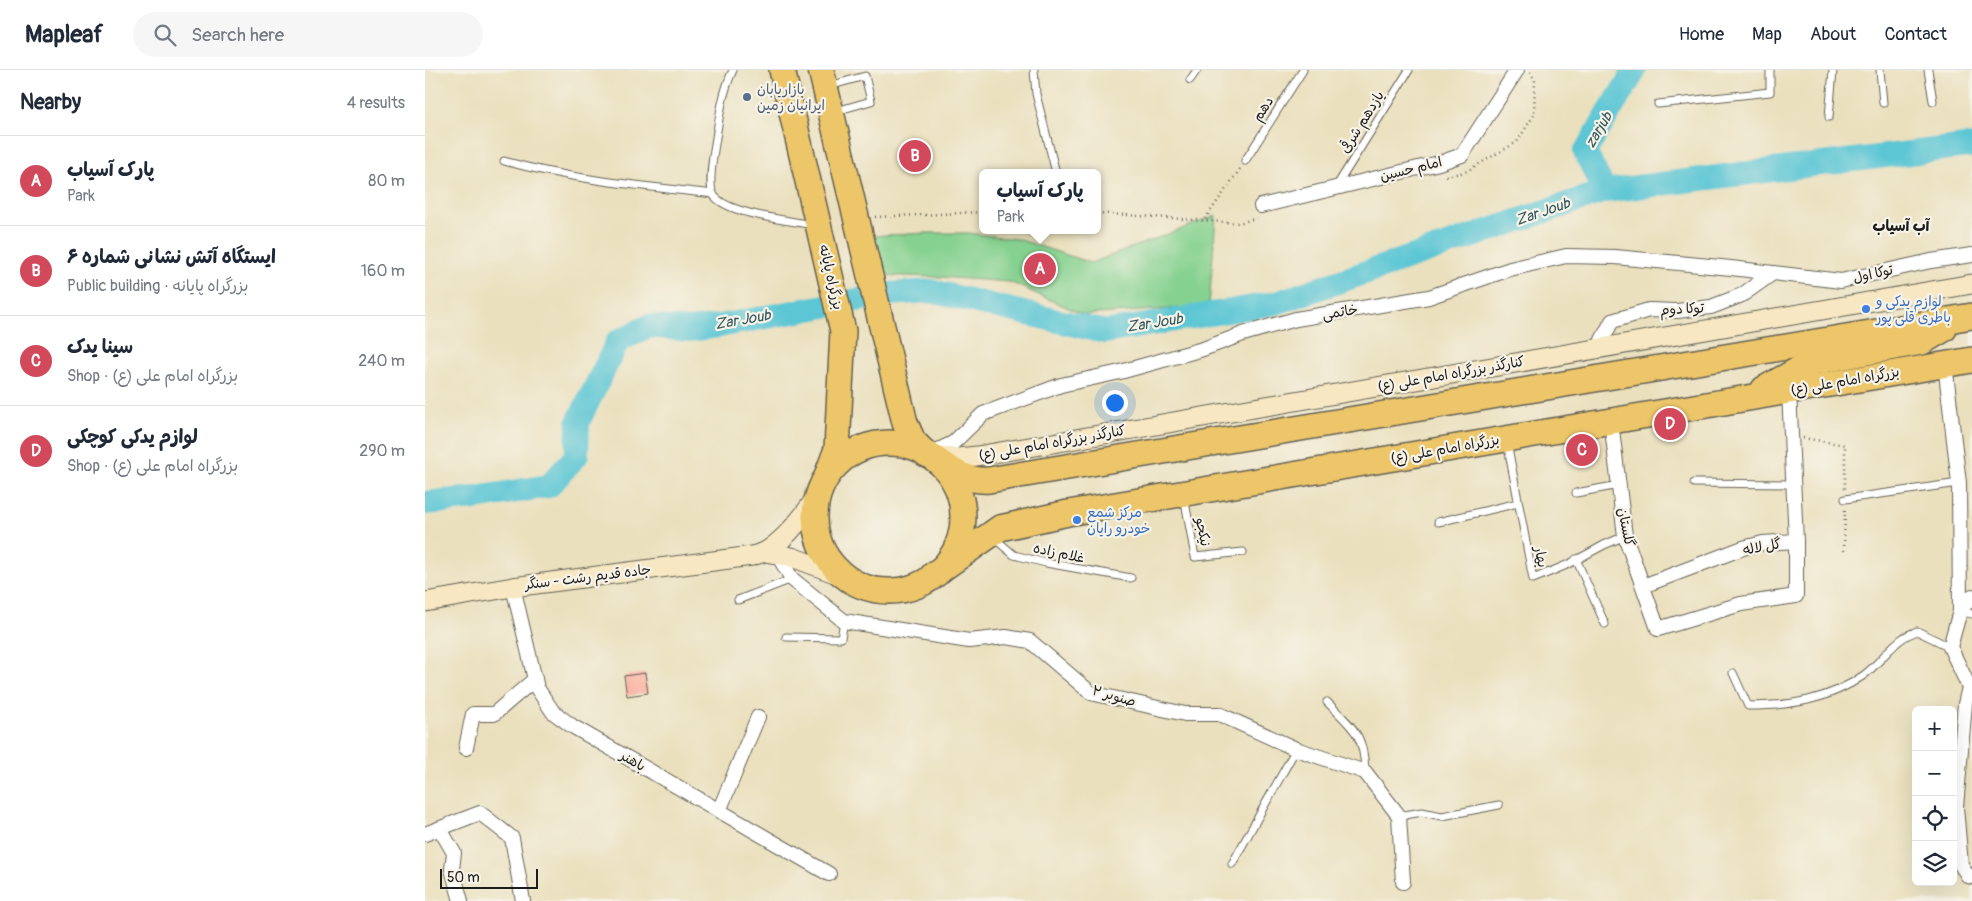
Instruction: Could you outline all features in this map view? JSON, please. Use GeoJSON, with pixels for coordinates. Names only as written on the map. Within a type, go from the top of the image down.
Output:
{"type":"FeatureCollection","features":[{"type":"Feature","properties":{"kind":"highway","name":"بزرگراه پایانه"},"geometry":{"type":"LineString","coordinates":[[781,70],[843,328],[844,346],[837,449],[822,486]]}},
{"type":"Feature","properties":{"kind":"highway"},"geometry":{"type":"LineString","coordinates":[[823,79],[905,423],[913,441],[928,455],[943,467],[953,481],[960,497],[962,514],[961,531],[955,548],[945,564],[933,575],[915,586],[891,591],[870,588],[848,578],[830,561],[818,536],[816,512],[822,486],[830,473],[842,460],[854,452],[870,446],[901,444],[928,455],[962,476],[976,480],[989,480],[1605,377],[1858,344]]}},
{"type":"Feature","properties":{"kind":"highway"},"geometry":{"type":"LineString","coordinates":[[1751,397],[1812,362],[1858,344],[1966,316]]}},
{"type":"Feature","properties":{"kind":"highway"},"geometry":{"type":"LineString","coordinates":[[1858,344],[1864,378]]}},
{"type":"Feature","properties":{"kind":"highway","name":"بزرگراه امام علی (ع)"},"geometry":{"type":"LineString","coordinates":[[933,575],[990,534],[1000,528],[1011,525],[1972,360]]}},
{"type":"Feature","properties":{"kind":"main road","name":"کنارگذر بزرگراه امام علی (ع)"},"geometry":{"type":"LineString","coordinates":[[928,455],[958,458],[977,456],[1972,284]]}},
{"type":"Feature","properties":{"kind":"main road"},"geometry":{"type":"LineString","coordinates":[[1601,348],[1605,377]]}},
{"type":"Feature","properties":{"kind":"main road"},"geometry":{"type":"LineString","coordinates":[[765,554],[795,526],[809,508],[822,486]]}},
{"type":"Feature","properties":{"kind":"main road"},"geometry":{"type":"LineString","coordinates":[[765,554],[805,562],[848,578]]}},
{"type":"Feature","properties":{"kind":"main road","name":"جاده قدیم رشت - سنگر"},"geometry":{"type":"LineString","coordinates":[[425,602],[513,587],[765,554]]}},
{"type":"Feature","properties":{"kind":"street","name":"امام حسین"},"geometry":{"type":"LineString","coordinates":[[1261,206],[1439,163],[1462,155],[1517,70]]}},
{"type":"Feature","properties":{"kind":"street","name":"توکا اول"},"geometry":{"type":"LineString","coordinates":[[1773,273],[1841,281],[1931,260],[1972,254]]}},
{"type":"Feature","properties":{"kind":"street","name":"خاتمی"},"geometry":{"type":"LineString","coordinates":[[928,455],[953,443],[983,414],[1061,385],[1120,372],[1203,349],[1243,334],[1296,319],[1429,297],[1510,269],[1566,256],[1615,257],[1773,273]]}},
{"type":"Feature","properties":{"kind":"street","name":"توکا دوم"},"geometry":{"type":"LineString","coordinates":[[1601,348],[1602,340],[1612,322],[1649,310],[1677,311],[1711,307],[1742,295],[1773,273]]}},
{"type":"Feature","properties":{"kind":"street"},"geometry":{"type":"LineString","coordinates":[[1945,364],[1959,483],[1966,613]]}},
{"type":"Feature","properties":{"kind":"street","name":"گل لاله"},"geometry":{"type":"LineString","coordinates":[[1643,586],[1743,548],[1763,544],[1796,542],[1789,391]]}},
{"type":"Feature","properties":{"kind":"street","name":"گلستان"},"geometry":{"type":"LineString","coordinates":[[1611,421],[1625,536],[1658,629],[1741,604],[1795,596],[1796,542]]}},
{"type":"Feature","properties":{"kind":"street","name":"صنوبر ۲"},"geometry":{"type":"LineString","coordinates":[[765,554],[792,579],[844,621],[969,641],[1006,637],[1030,641],[1091,693],[1185,714],[1219,714],[1296,749],[1365,772]]}},
{"type":"Feature","properties":{"kind":"street","name":"باهنر"},"geometry":{"type":"LineString","coordinates":[[513,587],[537,688],[553,712],[572,726],[829,874]]}},
{"type":"Feature","properties":{"kind":"street"},"geometry":{"type":"LineString","coordinates":[[1972,596],[1950,647],[1970,688],[1965,704],[1956,807],[1961,865],[1968,876],[1972,877]]}},
{"type":"Feature","properties":{"kind":"street"},"geometry":{"type":"LineString","coordinates":[[466,748],[473,714],[495,714],[535,679]]}},
{"type":"Feature","properties":{"kind":"street"},"geometry":{"type":"LineString","coordinates":[[719,811],[758,716]]}},
{"type":"Feature","properties":{"kind":"street"},"geometry":{"type":"LineString","coordinates":[[1365,772],[1399,816],[1403,882]]}},
{"type":"Feature","properties":{"kind":"street"},"geometry":{"type":"LineString","coordinates":[[425,834],[480,813],[512,838],[523,901]]}},
{"type":"Feature","properties":{"kind":"street"},"geometry":{"type":"LineString","coordinates":[[439,829],[455,853],[451,869],[461,901]]}},
{"type":"Feature","properties":{"kind":"lane"},"geometry":{"type":"LineString","coordinates":[[733,70],[728,81],[718,124],[711,182],[713,194],[720,201],[749,214],[819,226]]}},
{"type":"Feature","properties":{"kind":"lane"},"geometry":{"type":"LineString","coordinates":[[1034,70],[1036,94],[1055,169]]}},
{"type":"Feature","properties":{"kind":"lane"},"geometry":{"type":"LineString","coordinates":[[1190,80],[1197,70]]}},
{"type":"Feature","properties":{"kind":"lane","name":"دهم"},"geometry":{"type":"LineString","coordinates":[[1245,161],[1303,70]]}},
{"type":"Feature","properties":{"kind":"lane","name":"یازدهم شرقی"},"geometry":{"type":"LineString","coordinates":[[1336,188],[1409,70]]}},
{"type":"Feature","properties":{"kind":"lane"},"geometry":{"type":"LineString","coordinates":[[1658,104],[1770,92],[1770,70]]}},
{"type":"Feature","properties":{"kind":"lane"},"geometry":{"type":"LineString","coordinates":[[1829,117],[1833,70]]}},
{"type":"Feature","properties":{"kind":"lane"},"geometry":{"type":"LineString","coordinates":[[1880,70],[1883,103]]}},
{"type":"Feature","properties":{"kind":"lane"},"geometry":{"type":"LineString","coordinates":[[1928,70],[1933,101]]}},
{"type":"Feature","properties":{"kind":"lane"},"geometry":{"type":"LineString","coordinates":[[823,79],[865,76],[871,101],[831,112]]}},
{"type":"Feature","properties":{"kind":"lane"},"geometry":{"type":"LineString","coordinates":[[503,161],[559,174],[609,182],[713,194]]}},
{"type":"Feature","properties":{"kind":"lane","name":"بهار"},"geometry":{"type":"LineString","coordinates":[[1506,439],[1533,579],[1625,536]]}},
{"type":"Feature","properties":{"kind":"lane"},"geometry":{"type":"LineString","coordinates":[[1694,483],[1794,484]]}},
{"type":"Feature","properties":{"kind":"lane"},"geometry":{"type":"LineString","coordinates":[[1845,499],[1959,483]]}},
{"type":"Feature","properties":{"kind":"lane"},"geometry":{"type":"LineString","coordinates":[[1576,493],[1619,484]]}},
{"type":"Feature","properties":{"kind":"lane","name":"نیکجو"},"geometry":{"type":"LineString","coordinates":[[1184,494],[1195,557],[1243,552]]}},
{"type":"Feature","properties":{"kind":"lane"},"geometry":{"type":"LineString","coordinates":[[1438,522],[1518,503]]}},
{"type":"Feature","properties":{"kind":"lane","name":"غلام زاده"},"geometry":{"type":"LineString","coordinates":[[990,534],[1014,555],[1046,564],[1131,578]]}},
{"type":"Feature","properties":{"kind":"lane"},"geometry":{"type":"LineString","coordinates":[[1577,559],[1605,624]]}},
{"type":"Feature","properties":{"kind":"lane"},"geometry":{"type":"LineString","coordinates":[[738,600],[792,579]]}},
{"type":"Feature","properties":{"kind":"lane"},"geometry":{"type":"LineString","coordinates":[[786,637],[841,638],[844,621]]}},
{"type":"Feature","properties":{"kind":"lane"},"geometry":{"type":"LineString","coordinates":[[1733,673],[1748,706],[1776,706],[1820,698],[1843,688],[1865,674],[1903,638],[1917,631],[1950,647]]}},
{"type":"Feature","properties":{"kind":"lane"},"geometry":{"type":"LineString","coordinates":[[1327,702],[1357,732],[1364,752],[1365,772]]}},
{"type":"Feature","properties":{"kind":"lane"},"geometry":{"type":"LineString","coordinates":[[1232,864],[1296,749]]}},
{"type":"Feature","properties":{"kind":"lane"},"geometry":{"type":"LineString","coordinates":[[1399,816],[1422,812],[1442,816],[1499,805]]}},
{"type":"Feature","properties":{"kind":"path"},"geometry":{"type":"LineString","coordinates":[[1205,219],[1245,161]]}},
{"type":"Feature","properties":{"kind":"path"},"geometry":{"type":"LineString","coordinates":[[856,218],[979,212]]}},
{"type":"Feature","properties":{"kind":"path"},"geometry":{"type":"LineString","coordinates":[[1791,436],[1845,445],[1844,551]]}},
{"type":"Feature","properties":{"kind":"green space"},"geometry":{"type":"Polygon","coordinates":[[[1216,216],[1209,306],[1084,315],[1010,282],[940,277],[869,275],[870,236],[968,233],[1018,239],[1091,263],[1216,216]]]}},
{"type":"Feature","properties":{"kind":"building"},"geometry":{"type":"Polygon","coordinates":[[[645,673],[648,693],[627,696],[624,676],[645,673]]]}},
{"type":"Feature","properties":{"kind":"waterway","name":"zarjub"},"geometry":{"type":"LineString","coordinates":[[1605,191],[1585,152],[1635,70]]}},
{"type":"Feature","properties":{"kind":"waterway","name":"Zar Joub"},"geometry":{"type":"LineString","coordinates":[[425,503],[475,498],[549,486],[577,455],[578,422],[618,341],[649,326],[689,330],[889,294],[931,291],[1105,332],[1276,303],[1605,191],[1966,146],[1972,147]]}},
{"type":"Feature","properties":{"kind":"place","name":"بازاریابان ایرانیان زمین"},"geometry":{"type":"Point","coordinates":[747,97]}},
{"type":"Feature","properties":{"kind":"place","name":"ایستگاه آتش نشانی شماره ۶"},"geometry":{"type":"Point","coordinates":[915,156]}},
{"type":"Feature","properties":{"kind":"place","name":"پارک آسیاب"},"geometry":{"type":"Point","coordinates":[1040,269]}},
{"type":"Feature","properties":{"kind":"place","name":"لوازم یدکی و باطری قلی پور"},"geometry":{"type":"Point","coordinates":[1866,309]}},
{"type":"Feature","properties":{"kind":"place","name":"لوازم یدکی کوچکی"},"geometry":{"type":"Point","coordinates":[1670,424]}},
{"type":"Feature","properties":{"kind":"place","name":"سینا یدک"},"geometry":{"type":"Point","coordinates":[1582,450]}},
{"type":"Feature","properties":{"kind":"place","name":"مرکز شمع خودرو رایان"},"geometry":{"type":"Point","coordinates":[1077,520]}},
{"type":"Feature","properties":{"kind":"district","name":"آب آسیاب"},"geometry":{"type":"Point","coordinates":[1901,226]}}]}
